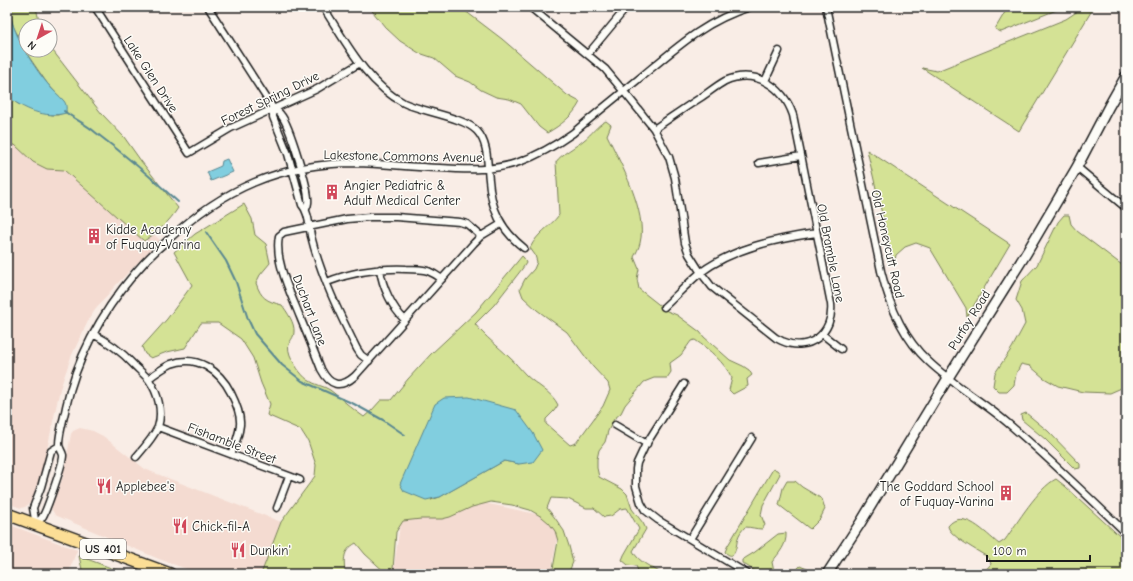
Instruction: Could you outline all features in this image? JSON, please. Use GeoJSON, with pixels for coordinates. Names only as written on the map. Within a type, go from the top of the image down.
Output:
{"type":"FeatureCollection","features":[{"type":"Feature","properties":{"kind":"highway","name":"US 401"},"geometry":{"type":"LineString","coordinates":[[7,514],[170,574]]}},
{"type":"Feature","properties":{"kind":"street","name":"Lake Glen Drive"},"geometry":{"type":"LineString","coordinates":[[95,7],[189,152]]}},
{"type":"Feature","properties":{"kind":"street"},"geometry":{"type":"LineString","coordinates":[[208,7],[274,108],[281,115],[291,137],[301,168],[308,194],[308,204],[306,208],[309,226],[326,282],[357,349],[361,355],[369,361]]}},
{"type":"Feature","properties":{"kind":"street"},"geometry":{"type":"LineString","coordinates":[[323,7],[360,63],[374,81],[386,91],[412,107],[462,122],[473,127],[481,136],[484,142],[490,196],[496,215],[509,235],[524,248]]}},
{"type":"Feature","properties":{"kind":"street"},"geometry":{"type":"LineString","coordinates":[[530,7],[605,68],[654,129],[664,148],[676,178],[685,243],[689,254],[712,287],[782,341],[794,345],[805,344],[816,339],[822,334],[841,349]]}},
{"type":"Feature","properties":{"kind":"street"},"geometry":{"type":"LineString","coordinates":[[588,54],[627,7]]}},
{"type":"Feature","properties":{"kind":"street","name":"Lakestone Commons Avenue"},"geometry":{"type":"LineString","coordinates":[[36,525],[44,515],[58,475],[63,455],[59,446],[67,404],[74,378],[93,334],[108,308],[137,270],[153,253],[191,219],[233,191],[266,177],[301,168],[323,165],[358,164],[456,169],[488,169],[518,163],[550,148],[573,133],[677,47],[700,30],[729,14],[750,7]]}},
{"type":"Feature","properties":{"kind":"street","name":"Old Honeycutt Road"},"geometry":{"type":"LineString","coordinates":[[826,7],[881,271],[890,302],[904,332],[927,361],[1010,425],[1061,470],[1126,533]]}},
{"type":"Feature","properties":{"kind":"street"},"geometry":{"type":"LineString","coordinates":[[765,81],[779,51]]}},
{"type":"Feature","properties":{"kind":"street","name":"Forest Spring Drive"},"geometry":{"type":"LineString","coordinates":[[189,152],[231,128],[317,89],[360,63]]}},
{"type":"Feature","properties":{"kind":"street","name":"Purfoy Road"},"geometry":{"type":"LineString","coordinates":[[827,574],[861,522],[948,378],[1027,252],[1077,167],[1126,76]]}},
{"type":"Feature","properties":{"kind":"street","name":"Old Bramble Lane"},"geometry":{"type":"LineString","coordinates":[[654,129],[726,81],[750,77],[765,81],[782,94],[790,108],[832,310],[830,322],[822,334]]}},
{"type":"Feature","properties":{"kind":"street"},"geometry":{"type":"LineString","coordinates":[[274,108],[273,118],[288,154],[302,204],[306,208]]}},
{"type":"Feature","properties":{"kind":"street"},"geometry":{"type":"LineString","coordinates":[[759,163],[801,156]]}},
{"type":"Feature","properties":{"kind":"street"},"geometry":{"type":"LineString","coordinates":[[1077,167],[1125,205]]}},
{"type":"Feature","properties":{"kind":"street","name":"Duchart Lane"},"geometry":{"type":"LineString","coordinates":[[482,236],[460,222],[396,217],[347,219],[284,232],[279,236],[278,252],[281,266],[321,369],[329,381],[335,384],[342,384],[348,382],[355,376],[474,243],[501,224]]}},
{"type":"Feature","properties":{"kind":"street"},"geometry":{"type":"LineString","coordinates":[[664,307],[701,273],[732,254],[771,242],[816,233]]}},
{"type":"Feature","properties":{"kind":"street"},"geometry":{"type":"LineString","coordinates":[[326,282],[352,273],[380,269],[419,269],[428,271],[442,279]]}},
{"type":"Feature","properties":{"kind":"street"},"geometry":{"type":"LineString","coordinates":[[380,269],[383,283],[395,310],[405,320]]}},
{"type":"Feature","properties":{"kind":"street"},"geometry":{"type":"LineString","coordinates":[[93,334],[115,347],[148,379],[154,388],[160,406],[158,427],[152,438],[136,457]]}},
{"type":"Feature","properties":{"kind":"street"},"geometry":{"type":"LineString","coordinates":[[148,379],[164,367],[180,362],[194,362],[202,364],[216,372],[227,384],[237,404],[239,414],[239,434],[231,454]]}},
{"type":"Feature","properties":{"kind":"street"},"geometry":{"type":"LineString","coordinates":[[684,384],[640,457],[636,469],[636,486],[641,504],[658,520],[748,574]]}},
{"type":"Feature","properties":{"kind":"street"},"geometry":{"type":"LineString","coordinates":[[615,425],[647,444]]}},
{"type":"Feature","properties":{"kind":"street","name":"Fishamble Street"},"geometry":{"type":"LineString","coordinates":[[158,427],[300,480]]}},
{"type":"Feature","properties":{"kind":"street"},"geometry":{"type":"LineString","coordinates":[[690,539],[752,438]]}},
{"type":"Feature","properties":{"kind":"street","name":"Lakestone Commons Avenue"},"geometry":{"type":"LineString","coordinates":[[36,525],[33,508],[41,487],[51,451],[59,446]]}},
{"type":"Feature","properties":{"kind":"street"},"geometry":{"type":"LineString","coordinates":[[277,508],[289,476]]}},
{"type":"Feature","properties":{"kind":"shaded area"},"geometry":{"type":"Polygon","coordinates":[[[7,108],[160,240],[115,286],[89,319],[71,357],[60,389],[42,473],[31,502],[25,507],[21,508],[7,503],[7,108]]]}},
{"type":"Feature","properties":{"kind":"shaded area"},"geometry":{"type":"Polygon","coordinates":[[[80,428],[93,431],[103,436],[145,469],[281,522],[261,574],[200,574],[159,559],[55,515],[52,510],[52,506],[63,477],[71,434],[73,431],[80,428]]]}},
{"type":"Feature","properties":{"kind":"shaded area"},"geometry":{"type":"Polygon","coordinates":[[[461,498],[545,516],[558,533],[551,574],[393,574],[401,518],[461,498]]]}},
{"type":"Feature","properties":{"kind":"shaded area"},"geometry":{"type":"Polygon","coordinates":[[[7,524],[77,550],[68,574],[7,574],[7,524]]]}},
{"type":"Feature","properties":{"kind":"green space"},"geometry":{"type":"Polygon","coordinates":[[[9,7],[36,7],[38,18],[18,18],[18,36],[13,26],[9,7]]]}},
{"type":"Feature","properties":{"kind":"green space"},"geometry":{"type":"Polygon","coordinates":[[[369,7],[460,7],[502,39],[567,95],[580,102],[574,112],[566,120],[547,133],[539,127],[521,104],[509,99],[496,97],[481,90],[470,82],[455,76],[434,58],[419,53],[400,41],[385,27],[369,7]]]}},
{"type":"Feature","properties":{"kind":"green space"},"geometry":{"type":"Polygon","coordinates":[[[1008,7],[1063,7],[1001,32],[995,29],[1008,7]]]}},
{"type":"Feature","properties":{"kind":"green space"},"geometry":{"type":"Polygon","coordinates":[[[1084,7],[1094,7],[1019,131],[922,68],[937,71],[1066,19],[1084,7]]]}},
{"type":"Feature","properties":{"kind":"green space"},"geometry":{"type":"Polygon","coordinates":[[[58,57],[102,114],[124,137],[178,208],[163,226],[144,241],[64,170],[47,169],[33,162],[15,145],[7,145],[7,96],[18,104],[52,115],[58,115],[66,112],[64,102],[47,83],[30,58],[58,57]]]}},
{"type":"Feature","properties":{"kind":"green space"},"geometry":{"type":"Polygon","coordinates":[[[606,121],[611,125],[607,135],[637,203],[641,231],[640,243],[634,257],[639,269],[637,279],[639,289],[667,311],[677,315],[700,332],[730,360],[749,370],[752,375],[747,379],[748,386],[733,394],[729,390],[732,378],[729,372],[706,348],[695,340],[691,341],[681,355],[670,363],[671,372],[667,378],[654,378],[644,382],[625,405],[621,413],[614,419],[608,431],[605,442],[599,450],[597,468],[599,477],[622,489],[627,494],[632,509],[646,529],[633,551],[635,555],[642,562],[663,574],[638,574],[639,573],[636,566],[628,565],[622,560],[639,529],[627,508],[620,509],[611,516],[604,517],[594,508],[586,508],[568,499],[551,498],[547,508],[564,531],[573,562],[568,574],[552,574],[558,541],[555,531],[549,523],[530,510],[512,505],[491,502],[472,507],[442,519],[403,521],[396,532],[393,569],[390,574],[387,574],[365,554],[356,543],[346,552],[344,560],[345,574],[261,574],[281,522],[315,476],[316,465],[308,441],[301,430],[267,415],[270,404],[253,358],[241,339],[218,323],[201,323],[185,348],[167,352],[151,358],[145,354],[142,347],[167,319],[192,285],[174,252],[195,234],[244,204],[252,219],[255,235],[266,244],[270,263],[260,275],[256,283],[262,295],[272,302],[282,305],[292,321],[294,335],[289,344],[289,350],[293,362],[305,378],[330,390],[364,417],[381,400],[391,400],[431,354],[476,312],[522,256],[526,263],[522,269],[494,305],[475,324],[530,379],[552,396],[558,405],[546,419],[546,424],[570,445],[576,443],[603,406],[610,390],[608,383],[593,367],[567,332],[537,310],[523,297],[520,289],[537,262],[535,255],[530,248],[536,238],[559,215],[556,162],[561,156],[581,143],[606,121]],[[533,433],[431,500],[440,497],[504,461],[519,464],[533,433]]]}},
{"type":"Feature","properties":{"kind":"green space"},"geometry":{"type":"Polygon","coordinates":[[[867,150],[1010,244],[967,317],[966,308],[930,248],[916,243],[905,247],[896,255],[894,265],[867,150]]]}},
{"type":"Feature","properties":{"kind":"green space"},"geometry":{"type":"Polygon","coordinates":[[[1064,215],[1069,215],[1071,224],[1077,231],[1126,268],[1126,386],[1110,393],[1083,392],[1058,386],[1044,378],[1030,366],[1021,364],[1016,374],[1014,385],[1007,392],[999,392],[993,386],[995,373],[1012,348],[1025,324],[1022,310],[1016,300],[1022,281],[1037,265],[1058,222],[1064,215]]]}},
{"type":"Feature","properties":{"kind":"green space"},"geometry":{"type":"Polygon","coordinates":[[[1026,413],[1048,431],[1080,464],[1080,468],[1075,469],[1045,439],[1022,420],[1021,415],[1026,413]]]}},
{"type":"Feature","properties":{"kind":"green space"},"geometry":{"type":"Polygon","coordinates":[[[773,469],[777,470],[780,474],[763,505],[761,515],[765,525],[762,529],[745,527],[739,535],[735,551],[733,554],[729,555],[725,552],[727,547],[773,469]]]}},
{"type":"Feature","properties":{"kind":"green space"},"geometry":{"type":"Polygon","coordinates":[[[1056,479],[1126,542],[1126,574],[982,574],[991,564],[989,558],[959,539],[948,526],[954,521],[960,519],[967,521],[981,529],[999,544],[1005,540],[1042,490],[1056,479]]]}},
{"type":"Feature","properties":{"kind":"green space"},"geometry":{"type":"Polygon","coordinates":[[[787,481],[795,481],[822,499],[825,509],[820,519],[810,529],[779,505],[783,488],[787,481]]]}},
{"type":"Feature","properties":{"kind":"green space"},"geometry":{"type":"Polygon","coordinates":[[[786,533],[784,545],[772,562],[774,572],[777,574],[760,574],[742,563],[742,560],[778,534],[786,533]]]}},
{"type":"Feature","properties":{"kind":"green space"},"geometry":{"type":"Polygon","coordinates":[[[79,556],[127,574],[83,574],[79,556]]]}},
{"type":"Feature","properties":{"kind":"green space"},"geometry":{"type":"Polygon","coordinates":[[[800,566],[807,569],[811,573],[793,574],[800,566]]]}},
{"type":"Feature","properties":{"kind":"water"},"geometry":{"type":"Polygon","coordinates":[[[7,7],[9,7],[18,37],[18,58],[30,58],[41,76],[64,101],[66,105],[66,113],[50,115],[35,112],[13,101],[7,96],[7,7]]]}},
{"type":"Feature","properties":{"kind":"water"},"geometry":{"type":"Polygon","coordinates":[[[227,159],[233,172],[211,181],[207,172],[221,166],[222,161],[227,159]]]}},
{"type":"Feature","properties":{"kind":"water"},"geometry":{"type":"Polygon","coordinates":[[[469,397],[516,410],[533,433],[542,450],[533,462],[519,464],[504,461],[440,497],[426,500],[404,491],[400,484],[435,404],[444,398],[469,397]]]}},
{"type":"Feature","properties":{"kind":"waterway"},"geometry":{"type":"LineString","coordinates":[[64,111],[91,129],[148,175],[178,202]]}},
{"type":"Feature","properties":{"kind":"waterway"},"geometry":{"type":"LineString","coordinates":[[206,232],[226,261],[236,282],[248,319],[255,334],[282,365],[302,381],[354,404],[383,420],[405,435]]}},
{"type":"Feature","properties":{"kind":"place","name":"Angier Pediatric & Adult Medical Center"},"geometry":{"type":"Point","coordinates":[332,192]}},
{"type":"Feature","properties":{"kind":"place","name":"Kidde Academy of Fuquay-Varina"},"geometry":{"type":"Point","coordinates":[94,236]}},
{"type":"Feature","properties":{"kind":"place","name":"Applebee's"},"geometry":{"type":"Point","coordinates":[104,486]}},
{"type":"Feature","properties":{"kind":"place","name":"The Goddard School of Fuquay-Varina"},"geometry":{"type":"Point","coordinates":[1006,493]}},
{"type":"Feature","properties":{"kind":"place","name":"Chick-fil-A"},"geometry":{"type":"Point","coordinates":[180,526]}},
{"type":"Feature","properties":{"kind":"place","name":"Dunkin'"},"geometry":{"type":"Point","coordinates":[238,550]}}]}
